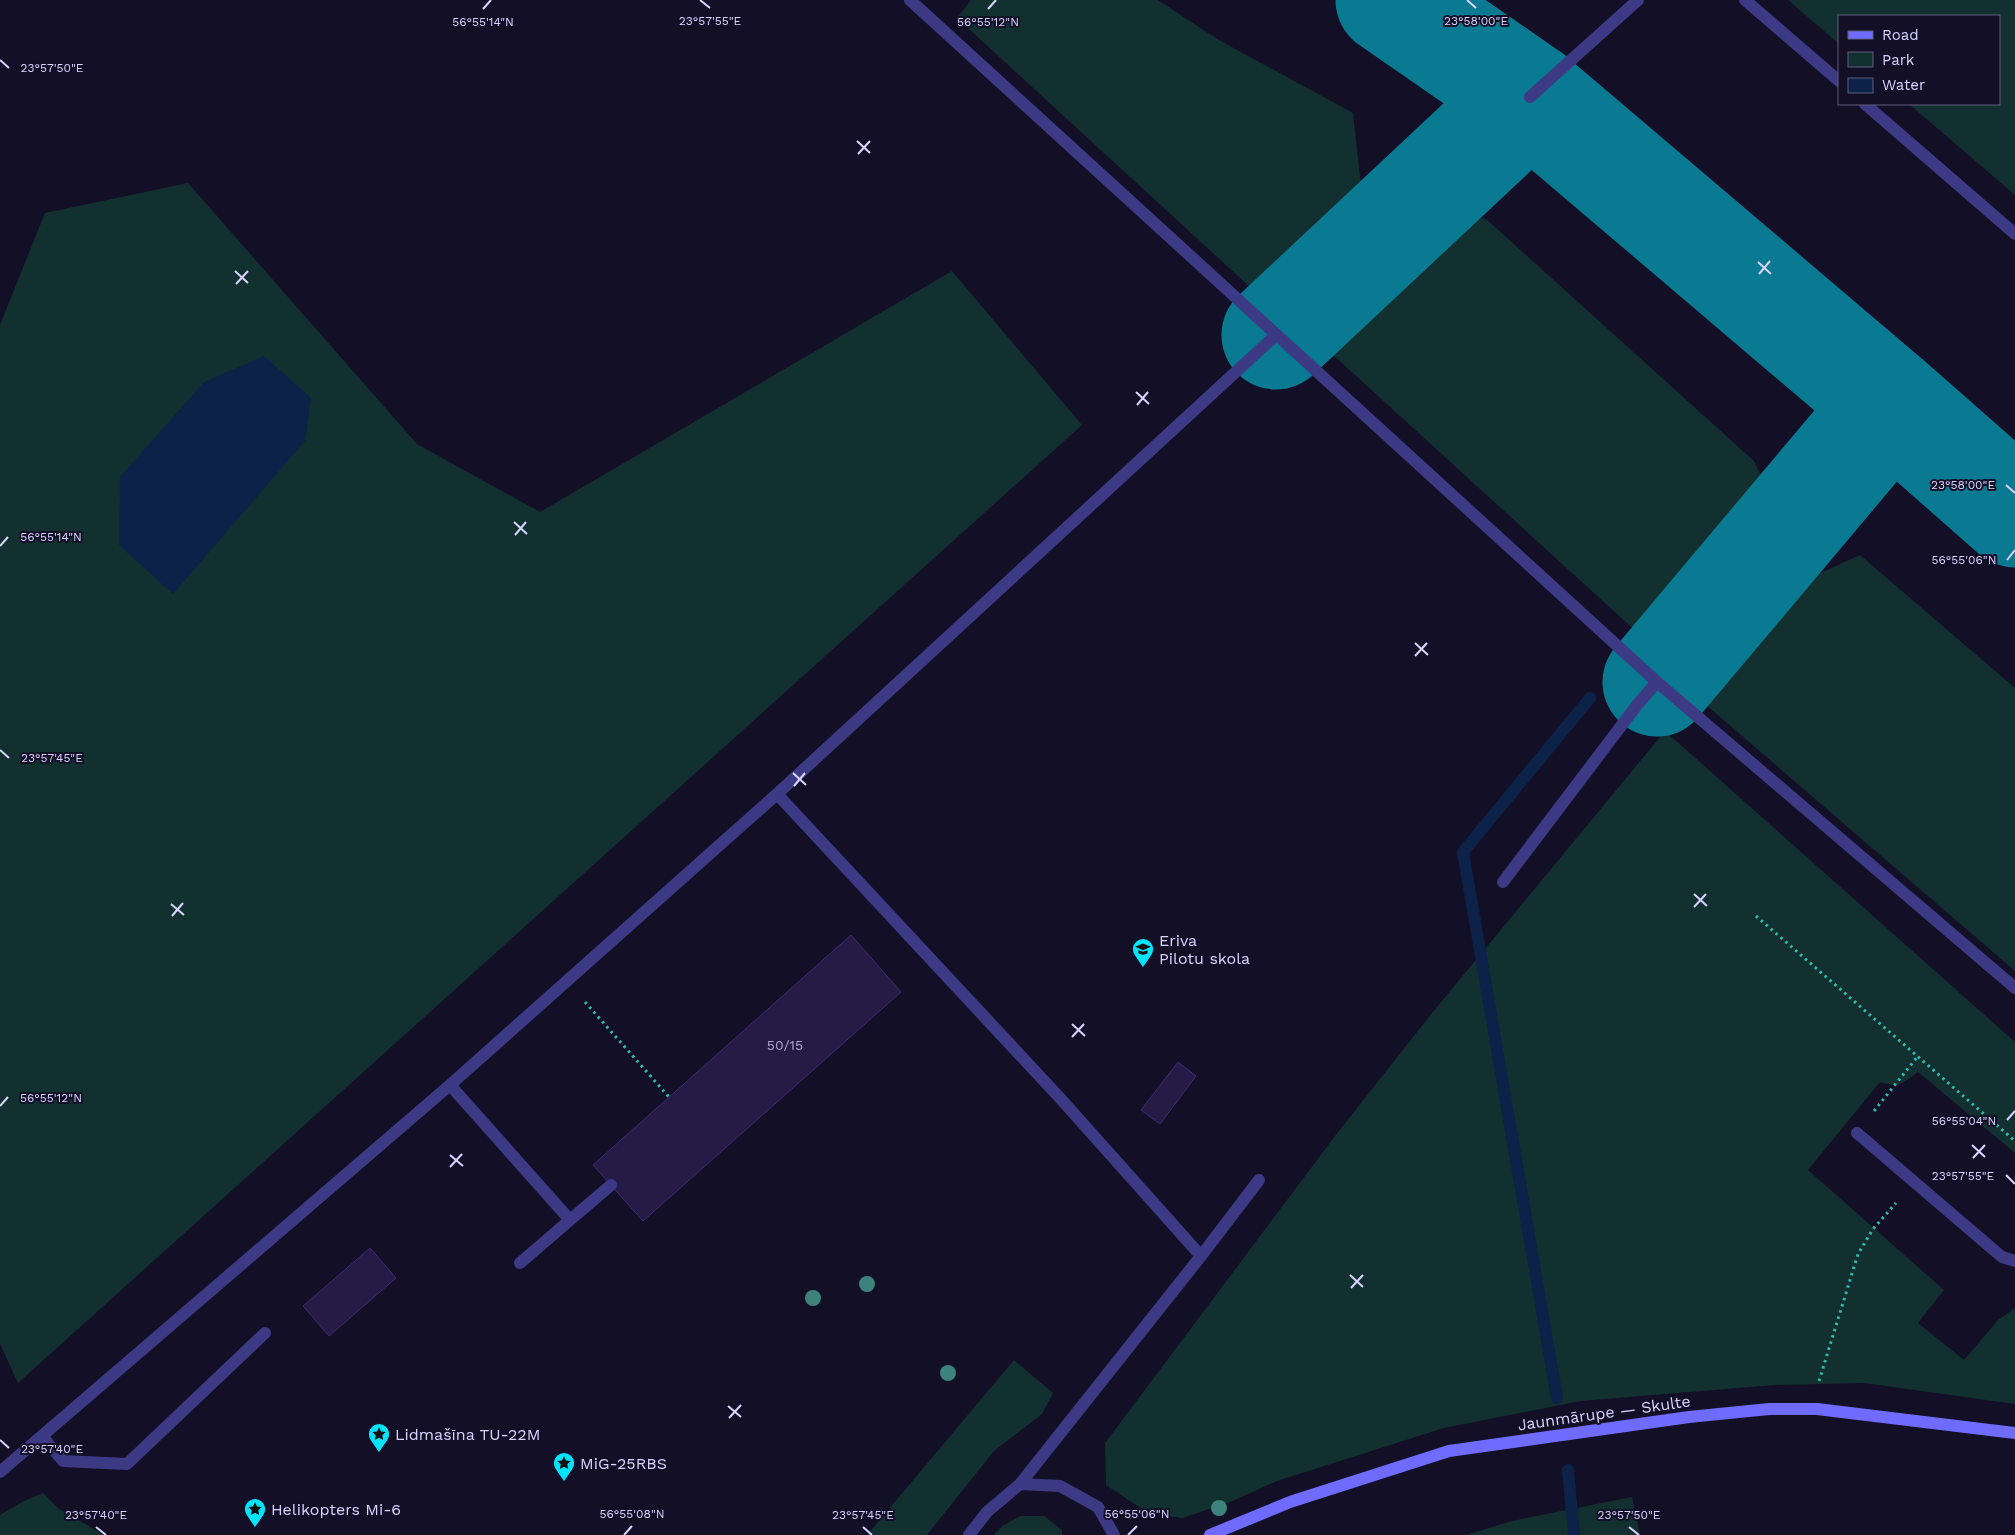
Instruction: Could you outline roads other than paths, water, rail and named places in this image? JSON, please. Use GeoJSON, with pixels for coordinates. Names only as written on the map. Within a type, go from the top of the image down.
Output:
{"type":"FeatureCollection","features":[{"type":"Feature","properties":{"kind":"main road","name":"Jaunmārupe — Skulte"},"geometry":{"type":"LineString","coordinates":[[1210,1535],[1290,1502],[1449,1451],[1689,1417],[1770,1409],[1817,1409],[2015,1433]]}},
{"type":"Feature","properties":{"kind":"lane"},"geometry":{"type":"LineString","coordinates":[[910,0],[1657,682],[2015,988]]}},
{"type":"Feature","properties":{"kind":"lane"},"geometry":{"type":"LineString","coordinates":[[1530,97],[1638,0]]}},
{"type":"Feature","properties":{"kind":"lane"},"geometry":{"type":"LineString","coordinates":[[1745,0],[1838,80]]}},
{"type":"Feature","properties":{"kind":"lane"},"geometry":{"type":"LineString","coordinates":[[1866,105],[2015,234]]}},
{"type":"Feature","properties":{"kind":"lane"},"geometry":{"type":"LineString","coordinates":[[0,1472],[450,1085],[777,794],[1276,335]]}},
{"type":"Feature","properties":{"kind":"lane"},"geometry":{"type":"LineString","coordinates":[[1503,882],[1637,705],[1657,682]]}},
{"type":"Feature","properties":{"kind":"lane"},"geometry":{"type":"LineString","coordinates":[[777,794],[1066,1105],[1201,1256]]}},
{"type":"Feature","properties":{"kind":"lane"},"geometry":{"type":"LineString","coordinates":[[450,1085],[570,1220]]}},
{"type":"Feature","properties":{"kind":"lane"},"geometry":{"type":"LineString","coordinates":[[1857,1133],[2002,1257],[2015,1261]]}},
{"type":"Feature","properties":{"kind":"lane"},"geometry":{"type":"LineString","coordinates":[[969,1535],[987,1512],[1020,1484],[1259,1180]]}},
{"type":"Feature","properties":{"kind":"lane"},"geometry":{"type":"LineString","coordinates":[[520,1263],[611,1185]]}},
{"type":"Feature","properties":{"kind":"lane"},"geometry":{"type":"LineString","coordinates":[[42,1436],[63,1461],[127,1464],[265,1333]]}},
{"type":"Feature","properties":{"kind":"lane"},"geometry":{"type":"LineString","coordinates":[[1020,1484],[1060,1486],[1098,1508],[1114,1535]]}},
{"type":"Feature","properties":{"kind":"water"},"geometry":{"type":"Polygon","coordinates":[[[264,356],[311,398],[305,441],[173,594],[119,545],[120,477],[204,382],[264,356]]]}},
{"type":"Feature","properties":{"kind":"waterway"},"geometry":{"type":"LineString","coordinates":[[1557,1398],[1463,852],[1590,698]]}},
{"type":"Feature","properties":{"kind":"waterway"},"geometry":{"type":"LineString","coordinates":[[1568,1470],[1574,1535]]}},
{"type":"Feature","properties":{"kind":"place","name":"Eriva Pilotu skola"},"geometry":{"type":"Point","coordinates":[1143,968]}},
{"type":"Feature","properties":{"kind":"place","name":"Lidmašīna TU-22M"},"geometry":{"type":"Point","coordinates":[379,1453]}},
{"type":"Feature","properties":{"kind":"place","name":"MiG-25RBS"},"geometry":{"type":"Point","coordinates":[564,1482]}},
{"type":"Feature","properties":{"kind":"place","name":"Helikopters Mi-6"},"geometry":{"type":"Point","coordinates":[255,1528]}}]}
